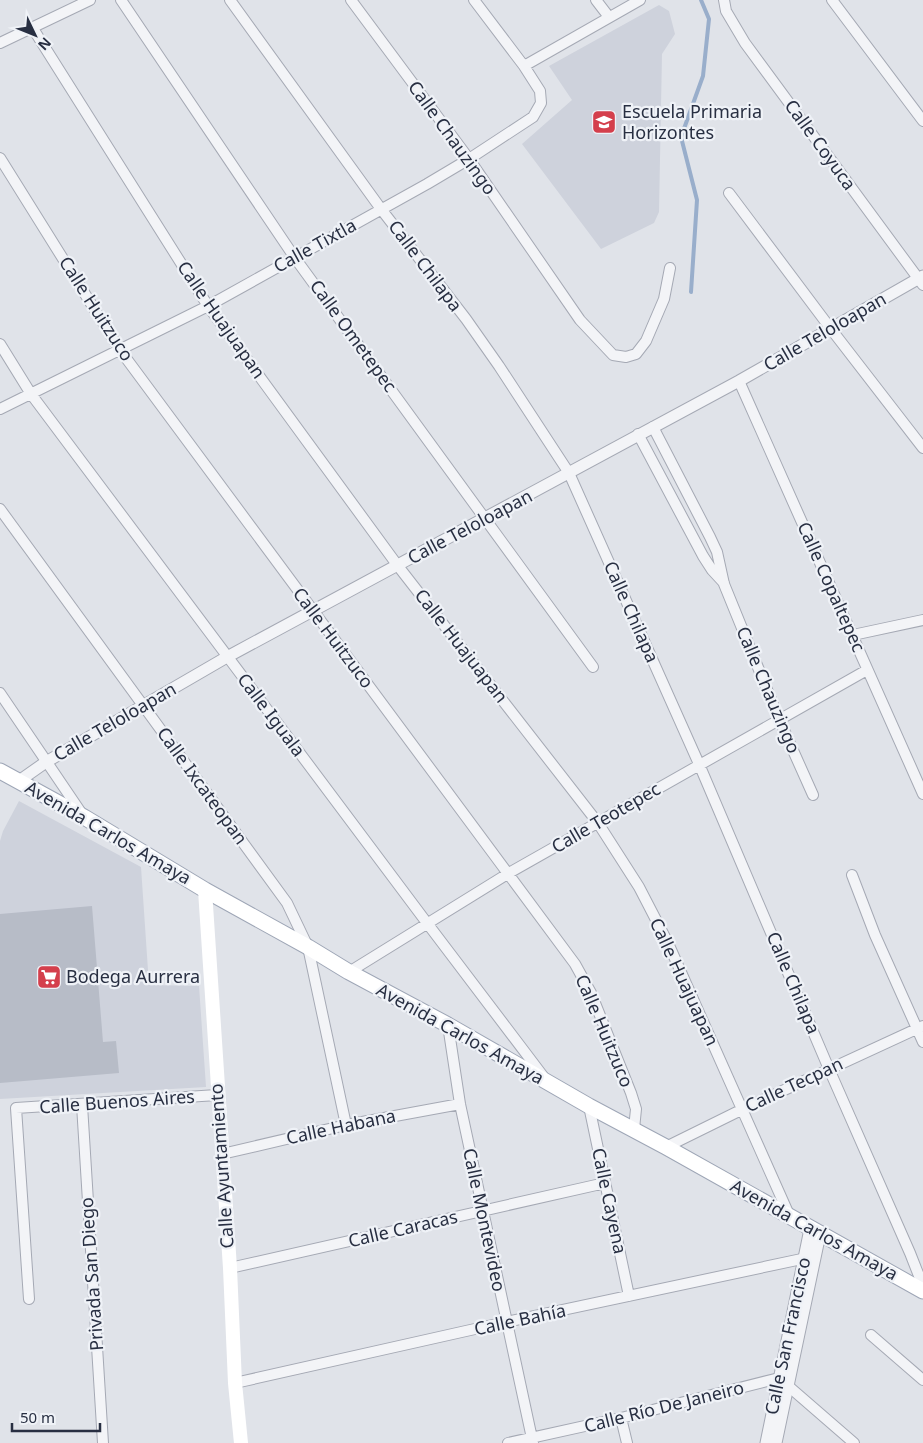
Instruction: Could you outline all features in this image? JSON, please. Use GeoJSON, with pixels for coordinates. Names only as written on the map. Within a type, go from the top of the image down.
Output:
{"type":"FeatureCollection","features":[{"type":"Feature","properties":{"kind":"main road","name":"Avenida Carlos Amaya"},"geometry":{"type":"LineString","coordinates":[[0,771],[84,817],[204,890],[308,947],[349,972],[448,1025],[589,1106],[634,1129],[923,1291]]}},
{"type":"Feature","properties":{"kind":"main road","name":"Calle Ayuntamiento"},"geometry":{"type":"LineString","coordinates":[[204,890],[230,1268],[235,1383],[241,1443]]}},
{"type":"Feature","properties":{"kind":"street"},"geometry":{"type":"LineString","coordinates":[[0,44],[90,0]]}},
{"type":"Feature","properties":{"kind":"street","name":"Calle Ometepec"},"geometry":{"type":"LineString","coordinates":[[121,0],[296,258],[593,667]]}},
{"type":"Feature","properties":{"kind":"street","name":"Calle Chilapa"},"geometry":{"type":"LineString","coordinates":[[230,0],[381,209],[488,350],[569,473],[699,764],[923,1286]]}},
{"type":"Feature","properties":{"kind":"street","name":"Calle Chauzingo"},"geometry":{"type":"LineString","coordinates":[[350,0],[469,159],[580,320],[613,355],[626,357],[636,354],[646,341],[664,299],[670,268]]}},
{"type":"Feature","properties":{"kind":"street","name":"Calle Tixtla"},"geometry":{"type":"LineString","coordinates":[[0,409],[208,306],[469,159],[527,122],[537,112],[541,103],[540,91],[524,66],[474,0]]}},
{"type":"Feature","properties":{"kind":"street"},"geometry":{"type":"LineString","coordinates":[[596,0],[608,17]]}},
{"type":"Feature","properties":{"kind":"street"},"geometry":{"type":"LineString","coordinates":[[524,66],[640,0]]}},
{"type":"Feature","properties":{"kind":"street","name":"Calle Coyuca"},"geometry":{"type":"LineString","coordinates":[[724,0],[726,11],[745,43],[921,280]]}},
{"type":"Feature","properties":{"kind":"street"},"geometry":{"type":"LineString","coordinates":[[832,0],[923,121]]}},
{"type":"Feature","properties":{"kind":"street","name":"Calle Huajuapan"},"geometry":{"type":"LineString","coordinates":[[32,27],[208,306],[398,566],[598,823],[639,887],[668,943],[790,1218]]}},
{"type":"Feature","properties":{"kind":"street","name":"Calle Huitzuco"},"geometry":{"type":"LineString","coordinates":[[0,158],[120,350],[575,964],[591,993],[631,1094],[636,1109],[634,1129]]}},
{"type":"Feature","properties":{"kind":"street"},"geometry":{"type":"LineString","coordinates":[[730,193],[831,330],[923,448]]}},
{"type":"Feature","properties":{"kind":"street","name":"Calle Teloloapan"},"geometry":{"type":"LineString","coordinates":[[19,781],[46,762],[143,705],[921,280]]}},
{"type":"Feature","properties":{"kind":"street","name":"Calle Iguala"},"geometry":{"type":"LineString","coordinates":[[0,344],[31,394],[548,1082]]}},
{"type":"Feature","properties":{"kind":"street","name":"Calle Copaltepec"},"geometry":{"type":"LineString","coordinates":[[739,381],[923,794]]}},
{"type":"Feature","properties":{"kind":"street","name":"Calle Chauzingo"},"geometry":{"type":"LineString","coordinates":[[653,427],[717,552],[724,584],[779,719],[813,795]]}},
{"type":"Feature","properties":{"kind":"street","name":"Calle Chauzingo"},"geometry":{"type":"LineString","coordinates":[[638,434],[703,556],[724,584]]}},
{"type":"Feature","properties":{"kind":"street","name":"Calle Ixcateopan"},"geometry":{"type":"LineString","coordinates":[[0,509],[274,884],[290,909],[308,947],[346,1124]]}},
{"type":"Feature","properties":{"kind":"street"},"geometry":{"type":"LineString","coordinates":[[853,635],[923,620]]}},
{"type":"Feature","properties":{"kind":"street","name":"Calle Teotepec"},"geometry":{"type":"LineString","coordinates":[[349,972],[509,873],[867,670]]}},
{"type":"Feature","properties":{"kind":"street"},"geometry":{"type":"LineString","coordinates":[[0,693],[84,817]]}},
{"type":"Feature","properties":{"kind":"street"},"geometry":{"type":"LineString","coordinates":[[852,875],[875,935],[920,1027],[923,1042]]}},
{"type":"Feature","properties":{"kind":"street","name":"Calle Montevideo"},"geometry":{"type":"LineString","coordinates":[[448,1025],[460,1104],[533,1440]]}},
{"type":"Feature","properties":{"kind":"street","name":"Calle Tecpan"},"geometry":{"type":"LineString","coordinates":[[666,1147],[920,1027]]}},
{"type":"Feature","properties":{"kind":"street","name":"Calle Buenos Aires"},"geometry":{"type":"LineString","coordinates":[[29,1299],[16,1108],[217,1095]]}},
{"type":"Feature","properties":{"kind":"street","name":"Calle Habana"},"geometry":{"type":"LineString","coordinates":[[222,1154],[346,1124],[460,1104]]}},
{"type":"Feature","properties":{"kind":"street","name":"Privada San Diego"},"geometry":{"type":"LineString","coordinates":[[82,1105],[103,1443]]}},
{"type":"Feature","properties":{"kind":"street","name":"Calle Cayena"},"geometry":{"type":"LineString","coordinates":[[589,1106],[629,1296]]}},
{"type":"Feature","properties":{"kind":"street","name":"Calle Caracas"},"geometry":{"type":"LineString","coordinates":[[230,1268],[605,1183]]}},
{"type":"Feature","properties":{"kind":"street","name":"Calle San Francisco"},"geometry":{"type":"LineString","coordinates":[[776,1443],[784,1382],[815,1232]]}},
{"type":"Feature","properties":{"kind":"street","name":"Calle Bahía"},"geometry":{"type":"LineString","coordinates":[[235,1383],[506,1322],[810,1258]]}},
{"type":"Feature","properties":{"kind":"street"},"geometry":{"type":"LineString","coordinates":[[871,1335],[923,1380]]}},
{"type":"Feature","properties":{"kind":"street"},"geometry":{"type":"LineString","coordinates":[[784,1382],[854,1443]]}},
{"type":"Feature","properties":{"kind":"street","name":"Calle San Francisco"},"geometry":{"type":"LineString","coordinates":[[766,1443],[784,1382]]}},
{"type":"Feature","properties":{"kind":"street","name":"Calle Río De Janeiro"},"geometry":{"type":"LineString","coordinates":[[508,1443],[533,1440],[621,1418],[784,1382]]}},
{"type":"Feature","properties":{"kind":"street"},"geometry":{"type":"LineString","coordinates":[[621,1418],[626,1443]]}},
{"type":"Feature","properties":{"kind":"shaded area","name":"Escuela Primaria Horizontes"},"geometry":{"type":"Polygon","coordinates":[[[659,5],[669,11],[675,34],[662,54],[659,212],[654,223],[601,249],[522,144],[572,100],[549,66],[659,5]]]}},
{"type":"Feature","properties":{"kind":"shaded area"},"geometry":{"type":"Polygon","coordinates":[[[19,801],[141,867],[149,985],[199,986],[206,1087],[0,1099],[0,841],[3,831],[19,801]]]}},
{"type":"Feature","properties":{"kind":"building","name":"Bodega Aurrera"},"geometry":{"type":"Polygon","coordinates":[[[92,906],[103,1042],[116,1041],[119,1073],[0,1083],[0,914],[92,906]]]}},
{"type":"Feature","properties":{"kind":"waterway"},"geometry":{"type":"LineString","coordinates":[[691,292],[697,200],[681,137],[703,76],[709,19],[701,0]]}},
{"type":"Feature","properties":{"kind":"place","name":"Escuela Primaria Horizontes"},"geometry":{"type":"Point","coordinates":[604,122]}},
{"type":"Feature","properties":{"kind":"place","name":"Bodega Aurrera"},"geometry":{"type":"Point","coordinates":[49,977]}}]}
